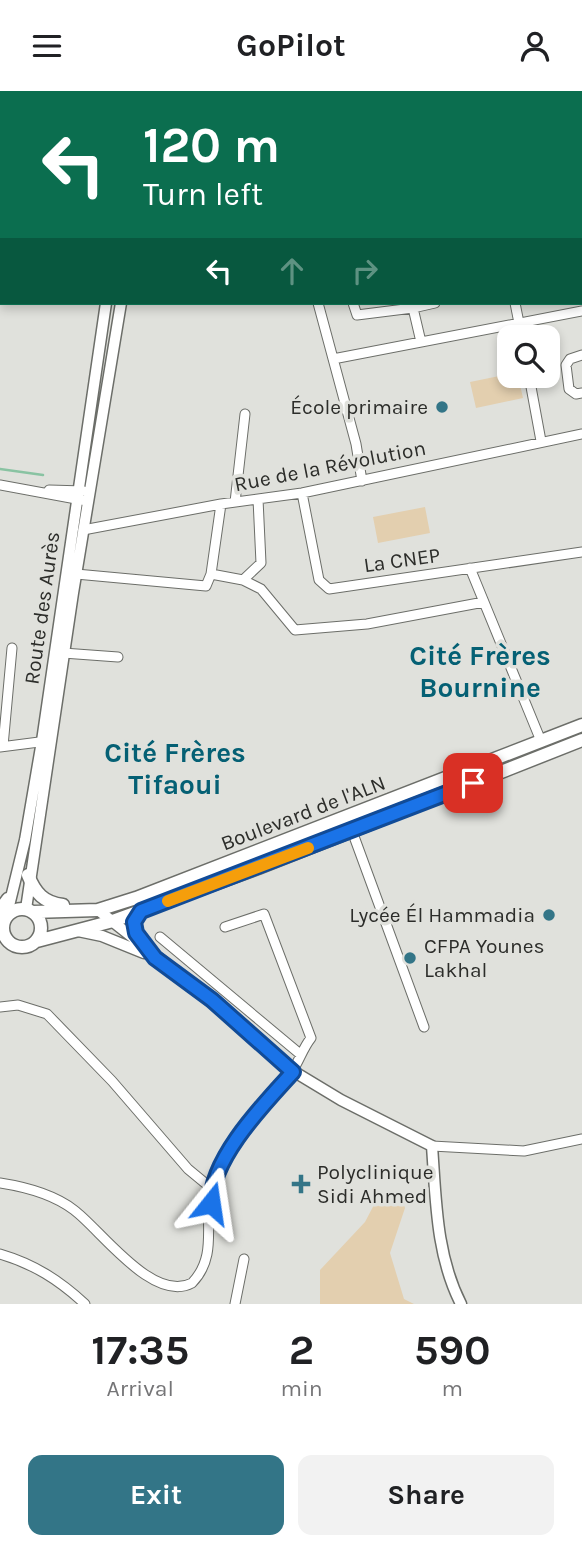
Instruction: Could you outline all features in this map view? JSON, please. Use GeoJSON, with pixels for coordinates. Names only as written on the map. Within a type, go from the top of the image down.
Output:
{"type":"FeatureCollection","features":[{"type":"Feature","properties":{"kind":"main road","name":"Boulevard de l'ALN"},"geometry":{"type":"LineString","coordinates":[[29,911],[98,910],[258,852],[582,725]]}},
{"type":"Feature","properties":{"kind":"main road","name":"Boulevard de l'ALN"},"geometry":{"type":"LineString","coordinates":[[37,941],[141,911],[582,740]]}},
{"type":"Feature","properties":{"kind":"main road"},"geometry":{"type":"LineString","coordinates":[[29,875],[36,891],[49,903],[98,910]]}},
{"type":"Feature","properties":{"kind":"main road"},"geometry":{"type":"LineString","coordinates":[[8,899],[2,919],[3,935],[15,947]]}},
{"type":"Feature","properties":{"kind":"main road"},"geometry":{"type":"LineString","coordinates":[[0,953],[15,947],[26,947],[37,941],[40,922],[29,911],[15,910],[2,919]]}},
{"type":"Feature","properties":{"kind":"street","name":"Route des Aurès"},"geometry":{"type":"LineString","coordinates":[[29,911],[29,875],[83,496],[106,305]]}},
{"type":"Feature","properties":{"kind":"street","name":"Route des Aurès"},"geometry":{"type":"LineString","coordinates":[[8,899],[25,840],[47,741],[83,530],[83,496],[121,305]]}},
{"type":"Feature","properties":{"kind":"street"},"geometry":{"type":"LineString","coordinates":[[319,305],[356,444],[362,481]]}},
{"type":"Feature","properties":{"kind":"street"},"geometry":{"type":"LineString","coordinates":[[354,305],[357,315],[426,305]]}},
{"type":"Feature","properties":{"kind":"street"},"geometry":{"type":"LineString","coordinates":[[515,305],[519,323]]}},
{"type":"Feature","properties":{"kind":"street"},"geometry":{"type":"LineString","coordinates":[[413,308],[421,342]]}},
{"type":"Feature","properties":{"kind":"street"},"geometry":{"type":"LineString","coordinates":[[333,359],[582,311]]}},
{"type":"Feature","properties":{"kind":"street"},"geometry":{"type":"LineString","coordinates":[[582,355],[570,359],[566,365],[569,389],[576,394],[582,393]]}},
{"type":"Feature","properties":{"kind":"street"},"geometry":{"type":"LineString","coordinates":[[531,388],[541,441]]}},
{"type":"Feature","properties":{"kind":"street"},"geometry":{"type":"LineString","coordinates":[[234,502],[245,414]]}},
{"type":"Feature","properties":{"kind":"street","name":"Rue de la Révolution"},"geometry":{"type":"LineString","coordinates":[[83,530],[221,504],[302,493],[582,434]]}},
{"type":"Feature","properties":{"kind":"street"},"geometry":{"type":"LineString","coordinates":[[0,485],[83,496]]}},
{"type":"Feature","properties":{"kind":"street","name":"La CNEP"},"geometry":{"type":"LineString","coordinates":[[302,493],[319,580],[329,589],[582,552]]}},
{"type":"Feature","properties":{"kind":"street"},"geometry":{"type":"LineString","coordinates":[[243,580],[261,563],[258,499]]}},
{"type":"Feature","properties":{"kind":"street"},"geometry":{"type":"LineString","coordinates":[[76,574],[206,586],[211,574],[221,504]]}},
{"type":"Feature","properties":{"kind":"street"},"geometry":{"type":"LineString","coordinates":[[470,568],[541,741]]}},
{"type":"Feature","properties":{"kind":"street"},"geometry":{"type":"LineString","coordinates":[[211,574],[243,580],[261,589],[295,630],[368,624],[484,602]]}},
{"type":"Feature","properties":{"kind":"street"},"geometry":{"type":"LineString","coordinates":[[12,648],[1,746],[47,741]]}},
{"type":"Feature","properties":{"kind":"street","name":"Route des Aurès"},"geometry":{"type":"LineString","coordinates":[[63,653],[118,657]]}},
{"type":"Feature","properties":{"kind":"street"},"geometry":{"type":"LineString","coordinates":[[352,831],[424,1027]]}},
{"type":"Feature","properties":{"kind":"street"},"geometry":{"type":"LineString","coordinates":[[98,910],[155,958],[212,1000],[293,1072],[341,1101],[432,1146],[524,1151],[582,1139]]}},
{"type":"Feature","properties":{"kind":"street"},"geometry":{"type":"LineString","coordinates":[[141,911],[134,922],[136,933],[155,958]]}},
{"type":"Feature","properties":{"kind":"street"},"geometry":{"type":"LineString","coordinates":[[0,1183],[55,1197],[76,1211],[131,1273],[152,1289],[170,1293],[186,1289],[200,1275],[210,1248],[211,1188],[240,1135],[293,1072],[300,1054],[311,1038],[264,914],[225,927]]}},
{"type":"Feature","properties":{"kind":"street"},"geometry":{"type":"LineString","coordinates":[[78,931],[123,943],[155,958]]}},
{"type":"Feature","properties":{"kind":"street"},"geometry":{"type":"LineString","coordinates":[[160,937],[300,1054]]}},
{"type":"Feature","properties":{"kind":"street"},"geometry":{"type":"LineString","coordinates":[[0,1007],[18,1005],[47,1014],[111,1080],[188,1169],[211,1188]]}},
{"type":"Feature","properties":{"kind":"street"},"geometry":{"type":"LineString","coordinates":[[432,1146],[439,1235],[445,1264],[461,1304]]}},
{"type":"Feature","properties":{"kind":"street"},"geometry":{"type":"LineString","coordinates":[[0,1254],[29,1262],[61,1283],[85,1304]]}},
{"type":"Feature","properties":{"kind":"street"},"geometry":{"type":"LineString","coordinates":[[235,1304],[244,1259]]}},
{"type":"Feature","properties":{"kind":"shaded area"},"geometry":{"type":"Polygon","coordinates":[[[497,376],[497,388],[521,388],[523,398],[476,408],[470,382],[497,376]]]}},
{"type":"Feature","properties":{"kind":"shaded area"},"geometry":{"type":"Polygon","coordinates":[[[425,507],[430,533],[378,543],[373,517],[425,507]]]}},
{"type":"Feature","properties":{"kind":"shaded area"},"geometry":{"type":"Polygon","coordinates":[[[400,1193],[405,1208],[390,1253],[404,1299],[414,1304],[320,1304],[320,1270],[365,1222],[376,1201],[400,1193]]]}},
{"type":"Feature","properties":{"kind":"waterway"},"geometry":{"type":"LineString","coordinates":[[0,469],[43,475]]}},
{"type":"Feature","properties":{"kind":"slow traffic"},"geometry":{"type":"LineString","coordinates":[[168,901],[308,848]]}},
{"type":"Feature","properties":{"kind":"place","name":"École primaire"},"geometry":{"type":"Point","coordinates":[442,407]}},
{"type":"Feature","properties":{"kind":"place","name":"Lycée Él Hammadia"},"geometry":{"type":"Point","coordinates":[549,915]}},
{"type":"Feature","properties":{"kind":"place","name":"CFPA Younes Lakhal"},"geometry":{"type":"Point","coordinates":[410,958]}},
{"type":"Feature","properties":{"kind":"place","name":"Polyclinique Sidi Ahmed"},"geometry":{"type":"Point","coordinates":[301,1184]}},
{"type":"Feature","properties":{"kind":"district","name":"Cité Frères Bournine"},"geometry":{"type":"Point","coordinates":[480,671]}},
{"type":"Feature","properties":{"kind":"district","name":"Cité Frères Tifaoui"},"geometry":{"type":"Point","coordinates":[175,768]}},
{"type":"Feature","properties":{"kind":"route"},"geometry":{"type":"LineString","coordinates":[[211,1203],[211,1188],[240,1135],[293,1072],[212,1000],[155,958],[136,933],[134,922],[141,911],[473,783]]}}]}
